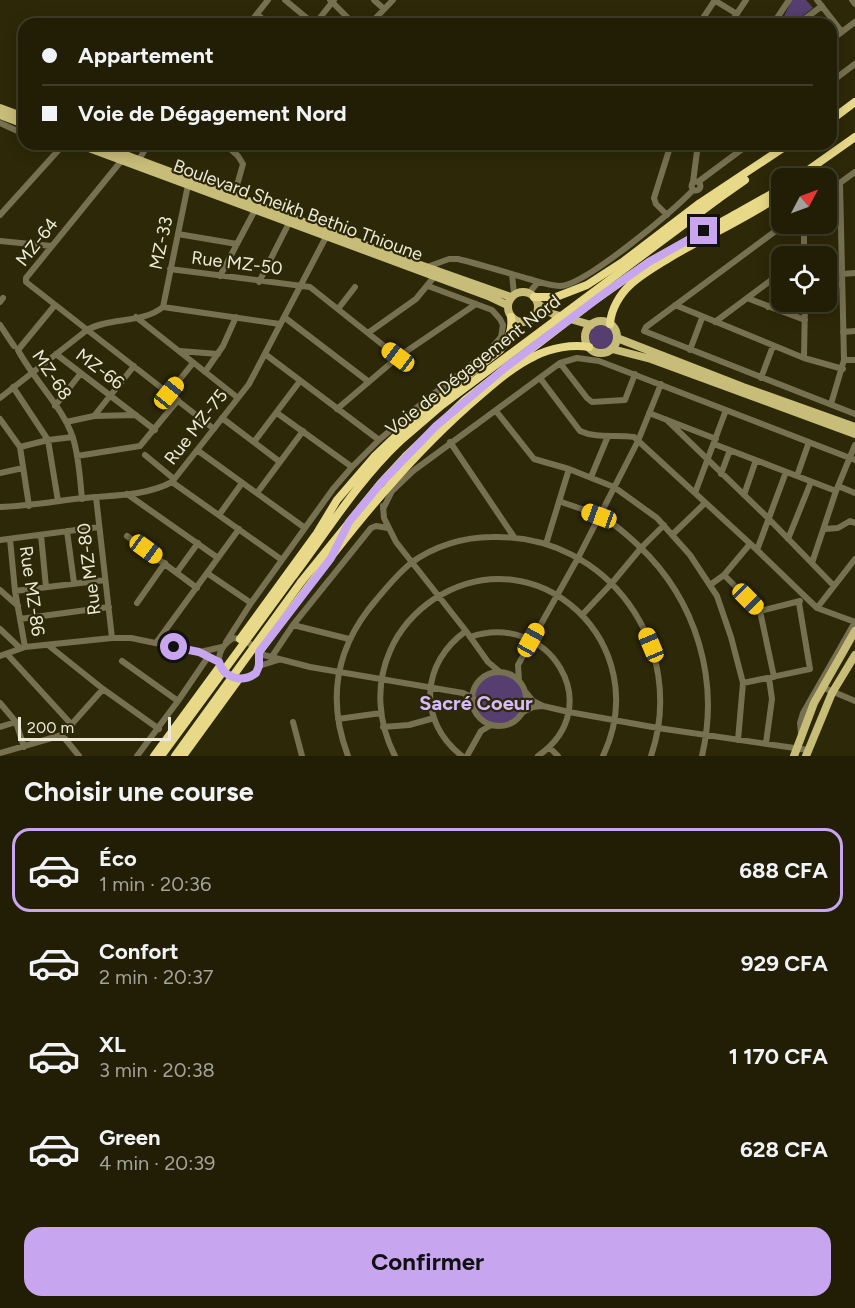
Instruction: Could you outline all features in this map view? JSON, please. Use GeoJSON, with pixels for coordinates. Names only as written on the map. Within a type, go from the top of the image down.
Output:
{"type":"FeatureCollection","features":[{"type":"Feature","properties":{"kind":"highway"},"geometry":{"type":"LineString","coordinates":[[837,115],[855,102]]}},
{"type":"Feature","properties":{"kind":"highway"},"geometry":{"type":"LineString","coordinates":[[811,168],[855,137]]}},
{"type":"Feature","properties":{"kind":"highway"},"geometry":{"type":"LineString","coordinates":[[818,168],[834,157],[846,144]]}},
{"type":"Feature","properties":{"kind":"highway"},"geometry":{"type":"LineString","coordinates":[[534,298],[556,297],[587,285],[781,150]]}},
{"type":"Feature","properties":{"kind":"highway","name":"Voie de Dégagement Nord"},"geometry":{"type":"LineString","coordinates":[[175,756],[352,495],[377,463],[448,400],[716,196],[788,150]]}},
{"type":"Feature","properties":{"kind":"highway","name":"Voie de Dégagement Nord"},"geometry":{"type":"LineString","coordinates":[[162,756],[297,579],[406,456],[465,400],[599,297],[649,262],[771,195]]}},
{"type":"Feature","properties":{"kind":"highway"},"geometry":{"type":"LineString","coordinates":[[610,324],[610,316],[616,304],[634,281],[679,252],[771,201]]}},
{"type":"Feature","properties":{"kind":"highway"},"geometry":{"type":"LineString","coordinates":[[240,639],[348,486],[383,447],[500,350],[512,329],[511,317]]}},
{"type":"Feature","properties":{"kind":"highway"},"geometry":{"type":"LineString","coordinates":[[260,653],[382,492],[458,415],[535,356],[560,348],[589,347]]}},
{"type":"Feature","properties":{"kind":"highway"},"geometry":{"type":"LineString","coordinates":[[324,522],[352,495]]}},
{"type":"Feature","properties":{"kind":"highway"},"geometry":{"type":"LineString","coordinates":[[331,558],[349,522]]}},
{"type":"Feature","properties":{"kind":"highway"},"geometry":{"type":"LineString","coordinates":[[154,756],[220,664]]}},
{"type":"Feature","properties":{"kind":"highway"},"geometry":{"type":"LineString","coordinates":[[183,756],[239,679]]}},
{"type":"Feature","properties":{"kind":"main road"},"geometry":{"type":"LineString","coordinates":[[0,108],[18,115]]}},
{"type":"Feature","properties":{"kind":"main road"},"geometry":{"type":"LineString","coordinates":[[1,119],[18,123]]}},
{"type":"Feature","properties":{"kind":"main road","name":"Boulevard Sheikh Bethio Thioune"},"geometry":{"type":"LineString","coordinates":[[94,150],[507,305]]}},
{"type":"Feature","properties":{"kind":"main road","name":"Boulevard Sheikh Bethio Thioune"},"geometry":{"type":"LineString","coordinates":[[112,150],[427,267],[513,296]]}},
{"type":"Feature","properties":{"kind":"main road"},"geometry":{"type":"LineString","coordinates":[[591,325],[553,314],[534,298],[521,292],[513,296],[507,305],[511,317],[517,322],[525,322],[535,316],[551,316],[572,324],[585,335],[589,347],[600,353],[612,349],[651,358],[750,397],[855,434]]}},
{"type":"Feature","properties":{"kind":"main road"},"geometry":{"type":"LineString","coordinates":[[534,298],[535,316]]}},
{"type":"Feature","properties":{"kind":"main road"},"geometry":{"type":"LineString","coordinates":[[585,335],[591,325],[598,322],[610,324],[614,328],[617,339],[612,349]]}},
{"type":"Feature","properties":{"kind":"main road"},"geometry":{"type":"LineString","coordinates":[[617,339],[855,427]]}},
{"type":"Feature","properties":{"kind":"main road"},"geometry":{"type":"LineString","coordinates":[[795,752],[822,687],[855,631]]}},
{"type":"Feature","properties":{"kind":"main road"},"geometry":{"type":"LineString","coordinates":[[807,753],[832,693],[855,655]]}},
{"type":"Feature","properties":{"kind":"street"},"geometry":{"type":"LineString","coordinates":[[254,18],[268,0]]}},
{"type":"Feature","properties":{"kind":"street"},"geometry":{"type":"LineString","coordinates":[[285,0],[307,18]]}},
{"type":"Feature","properties":{"kind":"street"},"geometry":{"type":"LineString","coordinates":[[374,0],[384,9]]}},
{"type":"Feature","properties":{"kind":"street"},"geometry":{"type":"LineString","coordinates":[[376,18],[393,0]]}},
{"type":"Feature","properties":{"kind":"street"},"geometry":{"type":"LineString","coordinates":[[703,18],[715,0],[737,14]]}},
{"type":"Feature","properties":{"kind":"street"},"geometry":{"type":"LineString","coordinates":[[734,18],[746,0]]}},
{"type":"Feature","properties":{"kind":"street"},"geometry":{"type":"LineString","coordinates":[[777,18],[789,0]]}},
{"type":"Feature","properties":{"kind":"street"},"geometry":{"type":"LineString","coordinates":[[319,18],[332,1],[348,18]]}},
{"type":"Feature","properties":{"kind":"street"},"geometry":{"type":"LineString","coordinates":[[804,18],[819,3],[831,18]]}},
{"type":"Feature","properties":{"kind":"street"},"geometry":{"type":"LineString","coordinates":[[257,14],[261,18]]}},
{"type":"Feature","properties":{"kind":"street"},"geometry":{"type":"LineString","coordinates":[[837,36],[855,22]]}},
{"type":"Feature","properties":{"kind":"street"},"geometry":{"type":"LineString","coordinates":[[837,26],[842,32]]}},
{"type":"Feature","properties":{"kind":"street"},"geometry":{"type":"LineString","coordinates":[[837,78],[855,64]]}},
{"type":"Feature","properties":{"kind":"street"},"geometry":{"type":"LineString","coordinates":[[1,119],[18,130]]}},
{"type":"Feature","properties":{"kind":"street"},"geometry":{"type":"LineString","coordinates":[[0,215],[59,150]]}},
{"type":"Feature","properties":{"kind":"street"},"geometry":{"type":"LineString","coordinates":[[139,160],[145,150]]}},
{"type":"Feature","properties":{"kind":"street"},"geometry":{"type":"LineString","coordinates":[[232,150],[243,164],[234,196]]}},
{"type":"Feature","properties":{"kind":"street"},"geometry":{"type":"LineString","coordinates":[[667,215],[656,204],[654,198],[670,150]]}},
{"type":"Feature","properties":{"kind":"street"},"geometry":{"type":"LineString","coordinates":[[696,186],[698,150]]}},
{"type":"Feature","properties":{"kind":"street"},"geometry":{"type":"LineString","coordinates":[[427,267],[449,259],[458,259],[560,286],[578,280],[667,215],[696,186],[741,150]]}},
{"type":"Feature","properties":{"kind":"street","name":"MZ-64"},"geometry":{"type":"LineString","coordinates":[[122,160],[26,278],[26,282],[214,429]]}},
{"type":"Feature","properties":{"kind":"street"},"geometry":{"type":"LineString","coordinates":[[837,185],[855,172]]}},
{"type":"Feature","properties":{"kind":"street"},"geometry":{"type":"LineString","coordinates":[[831,404],[844,360],[840,183]]}},
{"type":"Feature","properties":{"kind":"street","name":"MZ-33"},"geometry":{"type":"LineString","coordinates":[[163,307],[188,185]]}},
{"type":"Feature","properties":{"kind":"street"},"geometry":{"type":"LineString","coordinates":[[696,186],[716,196]]}},
{"type":"Feature","properties":{"kind":"street"},"geometry":{"type":"LineString","coordinates":[[220,276],[255,210]]}},
{"type":"Feature","properties":{"kind":"street"},"geometry":{"type":"LineString","coordinates":[[259,282],[289,223]]}},
{"type":"Feature","properties":{"kind":"street"},"geometry":{"type":"LineString","coordinates":[[178,234],[237,244]]}},
{"type":"Feature","properties":{"kind":"street"},"geometry":{"type":"LineString","coordinates":[[771,234],[646,327],[644,331],[855,414]]}},
{"type":"Feature","properties":{"kind":"street","name":"Rue MZ-75"},"geometry":{"type":"LineString","coordinates":[[0,507],[29,506],[127,494],[160,488],[173,481],[249,384],[326,237]]}},
{"type":"Feature","properties":{"kind":"street"},"geometry":{"type":"LineString","coordinates":[[0,241],[52,246]]}},
{"type":"Feature","properties":{"kind":"street","name":"Rue MZ-50"},"geometry":{"type":"LineString","coordinates":[[170,269],[259,282],[301,285]]}},
{"type":"Feature","properties":{"kind":"street"},"geometry":{"type":"LineString","coordinates":[[842,274],[855,273]]}},
{"type":"Feature","properties":{"kind":"street"},"geometry":{"type":"LineString","coordinates":[[512,274],[513,296]]}},
{"type":"Feature","properties":{"kind":"street"},"geometry":{"type":"LineString","coordinates":[[368,333],[416,299],[434,277]]}},
{"type":"Feature","properties":{"kind":"street"},"geometry":{"type":"LineString","coordinates":[[715,322],[771,280]]}},
{"type":"Feature","properties":{"kind":"street"},"geometry":{"type":"LineString","coordinates":[[534,298],[538,282]]}},
{"type":"Feature","properties":{"kind":"street"},"geometry":{"type":"LineString","coordinates":[[301,285],[310,287],[398,357]]}},
{"type":"Feature","properties":{"kind":"street"},"geometry":{"type":"LineString","coordinates":[[837,285],[842,285]]}},
{"type":"Feature","properties":{"kind":"street"},"geometry":{"type":"LineString","coordinates":[[260,653],[256,673],[239,679],[223,670],[218,656],[250,603],[333,489],[352,467],[379,440],[490,350],[501,337],[503,331],[501,319],[492,310],[428,286]]}},
{"type":"Feature","properties":{"kind":"street"},"geometry":{"type":"LineString","coordinates":[[338,309],[355,287]]}},
{"type":"Feature","properties":{"kind":"street"},"geometry":{"type":"LineString","coordinates":[[747,298],[805,320]]}},
{"type":"Feature","properties":{"kind":"street"},"geometry":{"type":"LineString","coordinates":[[337,409],[398,357],[476,304]]}},
{"type":"Feature","properties":{"kind":"street","name":"MZ-68"},"geometry":{"type":"LineString","coordinates":[[55,305],[18,348],[32,373],[66,422],[73,437],[82,499]]}},
{"type":"Feature","properties":{"kind":"street"},"geometry":{"type":"LineString","coordinates":[[675,305],[804,358],[843,369]]}},
{"type":"Feature","properties":{"kind":"street"},"geometry":{"type":"LineString","coordinates":[[0,398],[87,330],[103,323],[153,313],[163,307],[280,324]]}},
{"type":"Feature","properties":{"kind":"street"},"geometry":{"type":"LineString","coordinates":[[804,358],[805,312]]}},
{"type":"Feature","properties":{"kind":"street"},"geometry":{"type":"LineString","coordinates":[[136,317],[238,398]]}},
{"type":"Feature","properties":{"kind":"street"},"geometry":{"type":"LineString","coordinates":[[205,372],[229,335],[236,317]]}},
{"type":"Feature","properties":{"kind":"street"},"geometry":{"type":"LineString","coordinates":[[284,317],[369,382]]}},
{"type":"Feature","properties":{"kind":"street"},"geometry":{"type":"LineString","coordinates":[[690,350],[702,318]]}},
{"type":"Feature","properties":{"kind":"street"},"geometry":{"type":"LineString","coordinates":[[0,325],[14,346]]}},
{"type":"Feature","properties":{"kind":"street"},"geometry":{"type":"LineString","coordinates":[[843,332],[855,332]]}},
{"type":"Feature","properties":{"kind":"street"},"geometry":{"type":"LineString","coordinates":[[761,378],[773,345]]}},
{"type":"Feature","properties":{"kind":"street"},"geometry":{"type":"LineString","coordinates":[[178,351],[218,354]]}},
{"type":"Feature","properties":{"kind":"street","name":"MZ-66"},"geometry":{"type":"LineString","coordinates":[[56,354],[155,430]]}},
{"type":"Feature","properties":{"kind":"street"},"geometry":{"type":"LineString","coordinates":[[265,354],[379,440]]}},
{"type":"Feature","properties":{"kind":"street"},"geometry":{"type":"LineString","coordinates":[[383,509],[392,491],[413,471],[560,363],[571,359],[591,359],[635,374],[852,459]]}},
{"type":"Feature","properties":{"kind":"street"},"geometry":{"type":"LineString","coordinates":[[844,360],[855,360]]}},
{"type":"Feature","properties":{"kind":"street"},"geometry":{"type":"LineString","coordinates":[[169,393],[193,363]]}},
{"type":"Feature","properties":{"kind":"street"},"geometry":{"type":"LineString","coordinates":[[560,363],[592,402],[625,400],[635,374]]}},
{"type":"Feature","properties":{"kind":"street"},"geometry":{"type":"LineString","coordinates":[[94,416],[134,366]]}},
{"type":"Feature","properties":{"kind":"street"},"geometry":{"type":"LineString","coordinates":[[55,406],[81,373]]}},
{"type":"Feature","properties":{"kind":"street"},"geometry":{"type":"LineString","coordinates":[[540,378],[580,431],[608,436],[628,436],[638,441],[817,608],[853,621]]}},
{"type":"Feature","properties":{"kind":"street"},"geometry":{"type":"LineString","coordinates":[[254,442],[300,381]]}},
{"type":"Feature","properties":{"kind":"street"},"geometry":{"type":"LineString","coordinates":[[661,384],[638,441],[578,558],[518,665],[519,681],[533,701],[543,706],[658,728],[766,743],[795,752],[807,753]]}},
{"type":"Feature","properties":{"kind":"street"},"geometry":{"type":"LineString","coordinates":[[13,387],[48,440],[58,501]]}},
{"type":"Feature","properties":{"kind":"street"},"geometry":{"type":"LineString","coordinates":[[77,456],[140,446],[178,400]]}},
{"type":"Feature","properties":{"kind":"street"},"geometry":{"type":"LineString","coordinates":[[495,411],[534,459],[569,469],[614,487],[639,504],[673,534],[710,585],[726,620],[743,683],[738,740]]}},
{"type":"Feature","properties":{"kind":"street"},"geometry":{"type":"LineString","coordinates":[[695,494],[726,411]]}},
{"type":"Feature","properties":{"kind":"street"},"geometry":{"type":"LineString","coordinates":[[276,413],[352,467]]}},
{"type":"Feature","properties":{"kind":"street"},"geometry":{"type":"LineString","coordinates":[[648,413],[693,430],[730,450],[811,482],[855,493]]}},
{"type":"Feature","properties":{"kind":"street"},"geometry":{"type":"LineString","coordinates":[[66,422],[94,416],[136,415]]}},
{"type":"Feature","properties":{"kind":"street"},"geometry":{"type":"LineString","coordinates":[[222,418],[280,462]]}},
{"type":"Feature","properties":{"kind":"street"},"geometry":{"type":"LineString","coordinates":[[0,419],[20,447],[29,506]]}},
{"type":"Feature","properties":{"kind":"street"},"geometry":{"type":"LineString","coordinates":[[667,420],[834,586]]}},
{"type":"Feature","properties":{"kind":"street"},"geometry":{"type":"LineString","coordinates":[[688,442],[693,430]]}},
{"type":"Feature","properties":{"kind":"street"},"geometry":{"type":"LineString","coordinates":[[257,493],[303,431]]}},
{"type":"Feature","properties":{"kind":"street"},"geometry":{"type":"LineString","coordinates":[[591,477],[608,436]]}},
{"type":"Feature","properties":{"kind":"street"},"geometry":{"type":"LineString","coordinates":[[20,447],[73,437]]}},
{"type":"Feature","properties":{"kind":"street"},"geometry":{"type":"LineString","coordinates":[[450,442],[514,537]]}},
{"type":"Feature","properties":{"kind":"street"},"geometry":{"type":"LineString","coordinates":[[797,476],[809,442]]}},
{"type":"Feature","properties":{"kind":"street"},"geometry":{"type":"LineString","coordinates":[[812,563],[837,489],[852,459],[855,445]]}},
{"type":"Feature","properties":{"kind":"street"},"geometry":{"type":"LineString","coordinates":[[197,450],[305,528]]}},
{"type":"Feature","properties":{"kind":"street"},"geometry":{"type":"LineString","coordinates":[[721,474],[730,450]]}},
{"type":"Feature","properties":{"kind":"street"},"geometry":{"type":"LineString","coordinates":[[145,455],[173,481],[282,560]]}},
{"type":"Feature","properties":{"kind":"street"},"geometry":{"type":"LineString","coordinates":[[744,495],[756,460]]}},
{"type":"Feature","properties":{"kind":"street"},"geometry":{"type":"LineString","coordinates":[[0,472],[23,468]]}},
{"type":"Feature","properties":{"kind":"street"},"geometry":{"type":"LineString","coordinates":[[546,544],[569,469]]}},
{"type":"Feature","properties":{"kind":"street"},"geometry":{"type":"LineString","coordinates":[[757,550],[786,472]]}},
{"type":"Feature","properties":{"kind":"street"},"geometry":{"type":"LineString","coordinates":[[788,539],[811,482]]}},
{"type":"Feature","properties":{"kind":"street"},"geometry":{"type":"LineString","coordinates":[[219,515],[242,483]]}},
{"type":"Feature","properties":{"kind":"street"},"geometry":{"type":"LineString","coordinates":[[382,492],[383,509],[388,528],[412,562],[488,662],[502,673],[519,681]]}},
{"type":"Feature","properties":{"kind":"street"},"geometry":{"type":"LineString","coordinates":[[127,494],[218,558]]}},
{"type":"Feature","properties":{"kind":"street","name":"Rue MZ-80"},"geometry":{"type":"LineString","coordinates":[[96,497],[112,638]]}},
{"type":"Feature","properties":{"kind":"street"},"geometry":{"type":"LineString","coordinates":[[559,501],[599,516],[627,535],[677,591],[698,636],[708,695],[707,735],[702,756]]}},
{"type":"Feature","properties":{"kind":"street"},"geometry":{"type":"LineString","coordinates":[[673,534],[705,503]]}},
{"type":"Feature","properties":{"kind":"street"},"geometry":{"type":"LineString","coordinates":[[824,529],[838,528],[850,521],[855,522]]}},
{"type":"Feature","properties":{"kind":"street"},"geometry":{"type":"LineString","coordinates":[[582,615],[664,525]]}},
{"type":"Feature","properties":{"kind":"street"},"geometry":{"type":"LineString","coordinates":[[271,658],[293,625],[371,528],[376,526],[388,528]]}},
{"type":"Feature","properties":{"kind":"street"},"geometry":{"type":"LineString","coordinates":[[0,540],[99,527]]}},
{"type":"Feature","properties":{"kind":"street"},"geometry":{"type":"LineString","coordinates":[[156,643],[239,529]]}},
{"type":"Feature","properties":{"kind":"street"},"geometry":{"type":"LineString","coordinates":[[67,531],[74,583]]}},
{"type":"Feature","properties":{"kind":"street"},"geometry":{"type":"LineString","coordinates":[[40,535],[46,587]]}},
{"type":"Feature","properties":{"kind":"street"},"geometry":{"type":"LineString","coordinates":[[127,536],[197,588]]}},
{"type":"Feature","properties":{"kind":"street"},"geometry":{"type":"LineString","coordinates":[[348,756],[338,719],[339,672],[349,639],[379,597],[412,562],[441,547],[486,537],[514,537],[546,544],[578,558],[612,583],[636,614],[656,661],[661,694],[658,728],[651,756]]}},
{"type":"Feature","properties":{"kind":"street","name":"Rue MZ-86"},"geometry":{"type":"LineString","coordinates":[[10,539],[22,648]]}},
{"type":"Feature","properties":{"kind":"street"},"geometry":{"type":"LineString","coordinates":[[177,572],[198,543]]}},
{"type":"Feature","properties":{"kind":"street"},"geometry":{"type":"LineString","coordinates":[[710,585],[724,575],[750,544]]}},
{"type":"Feature","properties":{"kind":"street"},"geometry":{"type":"LineString","coordinates":[[817,608],[853,562]]}},
{"type":"Feature","properties":{"kind":"street"},"geometry":{"type":"LineString","coordinates":[[137,603],[165,563]]}},
{"type":"Feature","properties":{"kind":"street"},"geometry":{"type":"LineString","coordinates":[[207,573],[250,603]]}},
{"type":"Feature","properties":{"kind":"street"},"geometry":{"type":"LineString","coordinates":[[724,575],[760,611],[771,677],[772,699],[766,743]]}},
{"type":"Feature","properties":{"kind":"street"},"geometry":{"type":"LineString","coordinates":[[15,591],[105,580]]}},
{"type":"Feature","properties":{"kind":"street"},"geometry":{"type":"LineString","coordinates":[[395,756],[383,727],[381,680],[387,657],[398,636],[420,610],[439,596],[470,584],[492,580],[525,583],[556,596],[582,615],[602,641],[609,656],[617,688],[615,720],[603,756]]}},
{"type":"Feature","properties":{"kind":"street"},"geometry":{"type":"LineString","coordinates":[[0,590],[18,606]]}},
{"type":"Feature","properties":{"kind":"street"},"geometry":{"type":"LineString","coordinates":[[760,611],[799,603],[805,597]]}},
{"type":"Feature","properties":{"kind":"street"},"geometry":{"type":"LineString","coordinates":[[743,683],[810,669],[799,603]]}},
{"type":"Feature","properties":{"kind":"street"},"geometry":{"type":"LineString","coordinates":[[20,620],[109,607]]}},
{"type":"Feature","properties":{"kind":"street"},"geometry":{"type":"LineString","coordinates":[[801,733],[800,723],[803,713],[853,621],[855,613]]}},
{"type":"Feature","properties":{"kind":"street"},"geometry":{"type":"LineString","coordinates":[[293,625],[349,639]]}},
{"type":"Feature","properties":{"kind":"street"},"geometry":{"type":"LineString","coordinates":[[0,629],[22,648]]}},
{"type":"Feature","properties":{"kind":"street"},"geometry":{"type":"LineString","coordinates":[[491,724],[481,731],[464,756],[443,736],[434,718],[430,688],[434,671],[453,642],[468,634],[514,633],[531,640],[547,651],[563,675],[569,693],[569,712],[564,728],[549,747],[538,756]]}},
{"type":"Feature","properties":{"kind":"street"},"geometry":{"type":"LineString","coordinates":[[72,725],[3,655],[22,648],[131,638],[199,652],[220,664]]}},
{"type":"Feature","properties":{"kind":"street"},"geometry":{"type":"LineString","coordinates":[[199,652],[224,644],[233,638],[240,639],[260,653],[278,660],[463,693],[473,698]]}},
{"type":"Feature","properties":{"kind":"street"},"geometry":{"type":"LineString","coordinates":[[48,645],[159,729]]}},
{"type":"Feature","properties":{"kind":"street"},"geometry":{"type":"LineString","coordinates":[[137,756],[159,729],[208,657]]}},
{"type":"Feature","properties":{"kind":"street"},"geometry":{"type":"LineString","coordinates":[[259,666],[278,660]]}},
{"type":"Feature","properties":{"kind":"street"},"geometry":{"type":"LineString","coordinates":[[122,661],[178,701]]}},
{"type":"Feature","properties":{"kind":"street"},"geometry":{"type":"LineString","coordinates":[[487,676],[488,662]]}},
{"type":"Feature","properties":{"kind":"street"},"geometry":{"type":"LineString","coordinates":[[463,693],[475,689],[487,676],[502,673],[518,665]]}},
{"type":"Feature","properties":{"kind":"street"},"geometry":{"type":"LineString","coordinates":[[822,687],[855,701]]}},
{"type":"Feature","properties":{"kind":"street"},"geometry":{"type":"LineString","coordinates":[[0,753],[62,735],[103,688]]}},
{"type":"Feature","properties":{"kind":"street"},"geometry":{"type":"LineString","coordinates":[[475,689],[473,698],[475,710],[480,717],[491,724],[509,724],[523,712],[533,707],[543,706]]}},
{"type":"Feature","properties":{"kind":"street"},"geometry":{"type":"LineString","coordinates":[[523,712],[525,691]]}},
{"type":"Feature","properties":{"kind":"street"},"geometry":{"type":"LineString","coordinates":[[0,703],[16,722],[24,747]]}},
{"type":"Feature","properties":{"kind":"street"},"geometry":{"type":"LineString","coordinates":[[338,719],[381,713]]}},
{"type":"Feature","properties":{"kind":"street"},"geometry":{"type":"LineString","coordinates":[[480,717],[481,731]]}},
{"type":"Feature","properties":{"kind":"street"},"geometry":{"type":"LineString","coordinates":[[383,727],[403,726],[434,718]]}},
{"type":"Feature","properties":{"kind":"street"},"geometry":{"type":"LineString","coordinates":[[0,727],[16,722]]}},
{"type":"Feature","properties":{"kind":"street"},"geometry":{"type":"LineString","coordinates":[[293,722],[302,756]]}},
{"type":"Feature","properties":{"kind":"street"},"geometry":{"type":"LineString","coordinates":[[62,735],[79,756]]}},
{"type":"Feature","properties":{"kind":"street"},"geometry":{"type":"LineString","coordinates":[[549,747],[558,756]]}},
{"type":"Feature","properties":{"kind":"shaded area"},"geometry":{"type":"Polygon","coordinates":[[[792,0],[806,0],[813,8],[800,18],[784,16],[792,0]]]}},
{"type":"Feature","properties":{"kind":"shaded area"},"geometry":{"type":"Polygon","coordinates":[[[602,323],[611,327],[615,336],[611,345],[602,349],[593,345],[589,336],[593,327],[602,323]]]}},
{"type":"Feature","properties":{"kind":"shaded area"},"geometry":{"type":"Polygon","coordinates":[[[499,674],[508,676],[519,685],[524,699],[522,708],[513,719],[499,724],[490,722],[479,713],[474,699],[476,690],[485,679],[499,674]]]}},
{"type":"Feature","properties":{"kind":"district","name":"Sacré Coeur"},"geometry":{"type":"Point","coordinates":[476,703]}},
{"type":"Feature","properties":{"kind":"route"},"geometry":{"type":"LineString","coordinates":[[174,647],[199,652],[219,662],[223,670],[236,679],[241,680],[256,673],[259,666],[259,652],[331,558],[349,522],[381,483],[436,426],[506,367],[606,292],[649,262],[704,231]]}}]}
